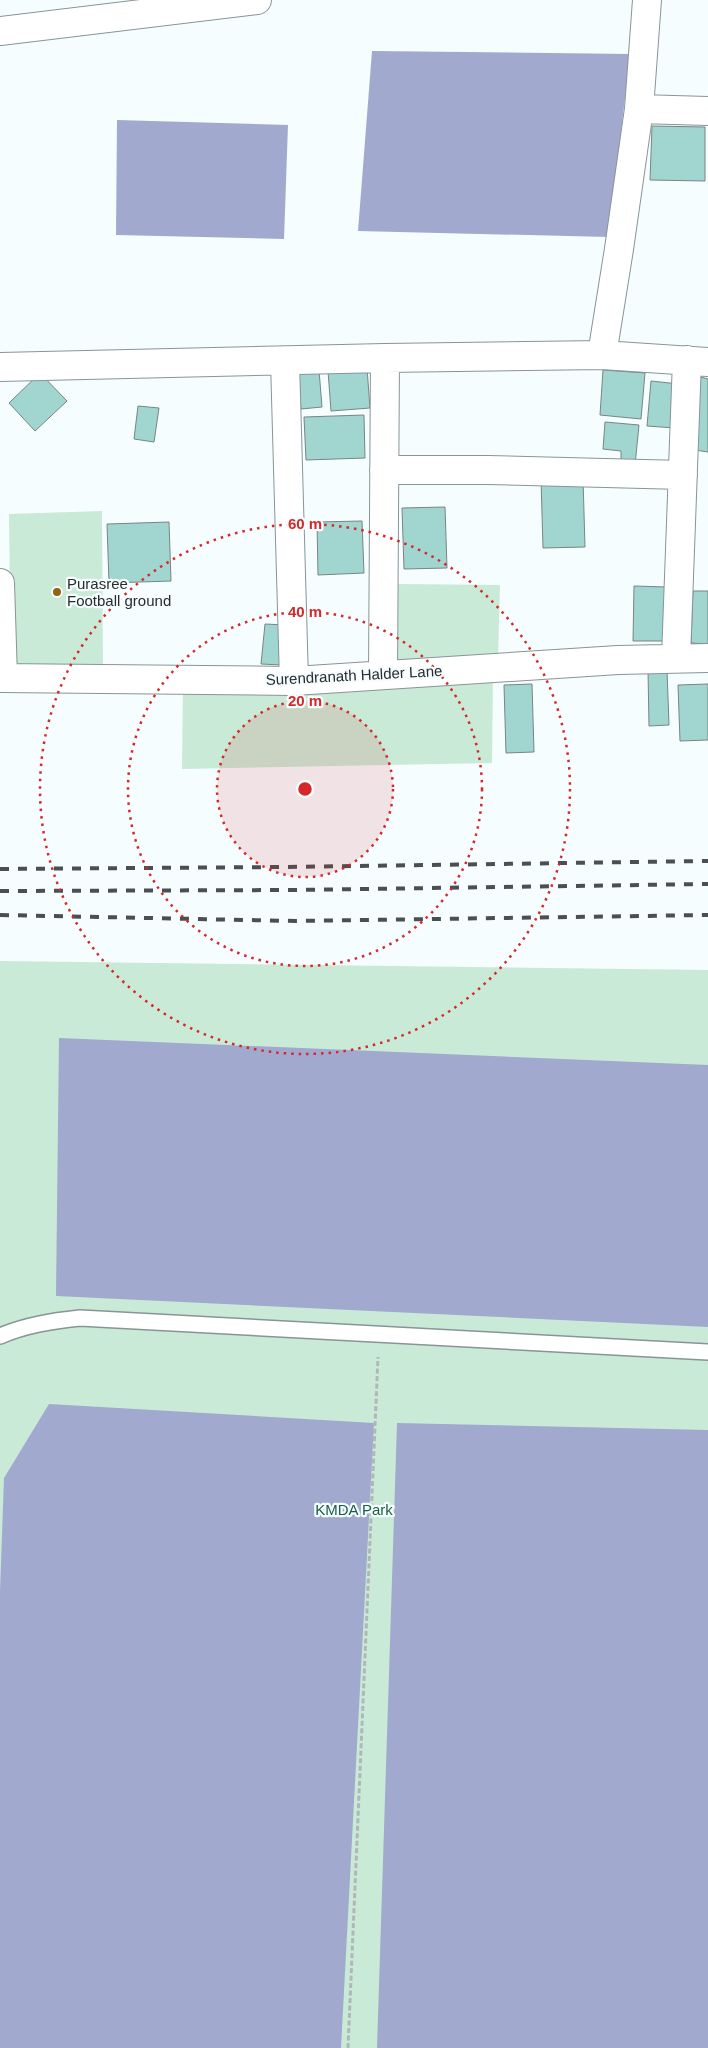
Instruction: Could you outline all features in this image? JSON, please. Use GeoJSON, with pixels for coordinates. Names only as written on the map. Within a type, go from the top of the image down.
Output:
{"type":"FeatureCollection","features":[{"type":"Feature","properties":{"kind":"street"},"geometry":{"type":"LineString","coordinates":[[0,31],[257,0]]}},
{"type":"Feature","properties":{"kind":"street"},"geometry":{"type":"LineString","coordinates":[[602,355],[638,109],[647,0]]}},
{"type":"Feature","properties":{"kind":"street"},"geometry":{"type":"LineString","coordinates":[[638,109],[708,111]]}},
{"type":"Feature","properties":{"kind":"street"},"geometry":{"type":"LineString","coordinates":[[0,367],[602,355],[697,361],[683,475],[676,658]]}},
{"type":"Feature","properties":{"kind":"street"},"geometry":{"type":"LineString","coordinates":[[383,675],[385,358]]}},
{"type":"Feature","properties":{"kind":"street"},"geometry":{"type":"LineString","coordinates":[[285,361],[294,681]]}},
{"type":"Feature","properties":{"kind":"street"},"geometry":{"type":"LineString","coordinates":[[384,470],[488,470],[683,475]]}},
{"type":"Feature","properties":{"kind":"street"},"geometry":{"type":"LineString","coordinates":[[0,583],[2,678]]}},
{"type":"Feature","properties":{"kind":"street","name":"Surendranath Halder Lane"},"geometry":{"type":"LineString","coordinates":[[2,678],[294,681],[618,660],[708,658]]}},
{"type":"Feature","properties":{"kind":"lane"},"geometry":{"type":"LineString","coordinates":[[0,1336],[29,1325],[80,1318],[708,1352]]}},
{"type":"Feature","properties":{"kind":"path"},"geometry":{"type":"LineString","coordinates":[[348,2048],[378,1334]]}},
{"type":"Feature","properties":{"kind":"green space","name":"Purasree Football ground"},"geometry":{"type":"Polygon","coordinates":[[[102,511],[103,670],[11,670],[9,514],[102,511]]]}},
{"type":"Feature","properties":{"kind":"green space"},"geometry":{"type":"Polygon","coordinates":[[[398,584],[500,585],[498,659],[397,666],[398,584]]]}},
{"type":"Feature","properties":{"kind":"green space"},"geometry":{"type":"Polygon","coordinates":[[[493,674],[492,763],[182,769],[183,685],[493,674]]]}},
{"type":"Feature","properties":{"kind":"green space","name":"KMDA Park"},"geometry":{"type":"Polygon","coordinates":[[[0,961],[708,970],[708,2048],[0,2048],[0,961]]]}},
{"type":"Feature","properties":{"kind":"water"},"geometry":{"type":"Polygon","coordinates":[[[372,51],[630,54],[609,237],[358,231],[372,51]]]}},
{"type":"Feature","properties":{"kind":"water"},"geometry":{"type":"Polygon","coordinates":[[[117,120],[288,125],[284,239],[116,235],[117,120]]]}},
{"type":"Feature","properties":{"kind":"water"},"geometry":{"type":"Polygon","coordinates":[[[59,1038],[708,1065],[708,1327],[56,1296],[59,1038]]]}},
{"type":"Feature","properties":{"kind":"water"},"geometry":{"type":"Polygon","coordinates":[[[49,1404],[374,1423],[341,2048],[0,2048],[0,1592],[4,1478],[49,1404]]]}},
{"type":"Feature","properties":{"kind":"water"},"geometry":{"type":"Polygon","coordinates":[[[397,1423],[708,1430],[708,2048],[377,2048],[397,1423]]]}},
{"type":"Feature","properties":{"kind":"building"},"geometry":{"type":"Polygon","coordinates":[[[652,126],[705,127],[705,181],[650,180],[652,126]]]}},
{"type":"Feature","properties":{"kind":"building"},"geometry":{"type":"Polygon","coordinates":[[[367,368],[370,408],[331,411],[328,371],[367,368]]]}},
{"type":"Feature","properties":{"kind":"building"},"geometry":{"type":"Polygon","coordinates":[[[319,370],[322,407],[301,409],[298,372],[319,370]]]}},
{"type":"Feature","properties":{"kind":"building"},"geometry":{"type":"Polygon","coordinates":[[[603,370],[645,373],[641,419],[600,415],[603,370]]]}},
{"type":"Feature","properties":{"kind":"building"},"geometry":{"type":"Polygon","coordinates":[[[40,373],[67,401],[35,431],[9,403],[40,373]]]}},
{"type":"Feature","properties":{"kind":"building"},"geometry":{"type":"Polygon","coordinates":[[[701,377],[708,379],[708,452],[688,449],[701,377]]]}},
{"type":"Feature","properties":{"kind":"building"},"geometry":{"type":"Polygon","coordinates":[[[651,381],[679,384],[675,428],[647,426],[651,381]]]}},
{"type":"Feature","properties":{"kind":"building"},"geometry":{"type":"Polygon","coordinates":[[[138,406],[159,408],[154,442],[134,439],[138,406]]]}},
{"type":"Feature","properties":{"kind":"building"},"geometry":{"type":"Polygon","coordinates":[[[364,415],[365,458],[306,460],[304,417],[364,415]]]}},
{"type":"Feature","properties":{"kind":"building"},"geometry":{"type":"Polygon","coordinates":[[[605,422],[639,425],[635,465],[621,464],[621,451],[603,449],[605,422]]]}},
{"type":"Feature","properties":{"kind":"building"},"geometry":{"type":"Polygon","coordinates":[[[583,478],[585,547],[543,548],[541,479],[583,478]]]}},
{"type":"Feature","properties":{"kind":"building"},"geometry":{"type":"Polygon","coordinates":[[[445,507],[447,568],[404,569],[402,508],[445,507]]]}},
{"type":"Feature","properties":{"kind":"building"},"geometry":{"type":"Polygon","coordinates":[[[362,521],[364,573],[318,575],[317,522],[362,521]]]}},
{"type":"Feature","properties":{"kind":"building"},"geometry":{"type":"Polygon","coordinates":[[[169,522],[171,581],[109,583],[107,524],[169,522]]]}},
{"type":"Feature","properties":{"kind":"building"},"geometry":{"type":"Polygon","coordinates":[[[634,586],[667,587],[666,641],[633,641],[634,586]]]}},
{"type":"Feature","properties":{"kind":"building"},"geometry":{"type":"Polygon","coordinates":[[[693,591],[708,591],[708,644],[691,643],[693,591]]]}},
{"type":"Feature","properties":{"kind":"building"},"geometry":{"type":"Polygon","coordinates":[[[265,624],[285,625],[282,665],[261,664],[265,624]]]}},
{"type":"Feature","properties":{"kind":"building"},"geometry":{"type":"Polygon","coordinates":[[[648,670],[667,670],[669,725],[649,726],[648,670]]]}},
{"type":"Feature","properties":{"kind":"building"},"geometry":{"type":"Polygon","coordinates":[[[532,684],[534,752],[506,753],[504,685],[532,684]]]}},
{"type":"Feature","properties":{"kind":"building"},"geometry":{"type":"Polygon","coordinates":[[[708,684],[708,740],[680,741],[678,685],[708,684]]]}},
{"type":"Feature","properties":{"kind":"railway"},"geometry":{"type":"LineString","coordinates":[[0,869],[708,861]]}},
{"type":"Feature","properties":{"kind":"railway"},"geometry":{"type":"LineString","coordinates":[[0,891],[294,890],[708,884]]}},
{"type":"Feature","properties":{"kind":"railway"},"geometry":{"type":"LineString","coordinates":[[0,915],[296,921],[708,915]]}},
{"type":"Feature","properties":{"kind":"place","name":"Purasree Football ground"},"geometry":{"type":"Point","coordinates":[57,592]}}]}
